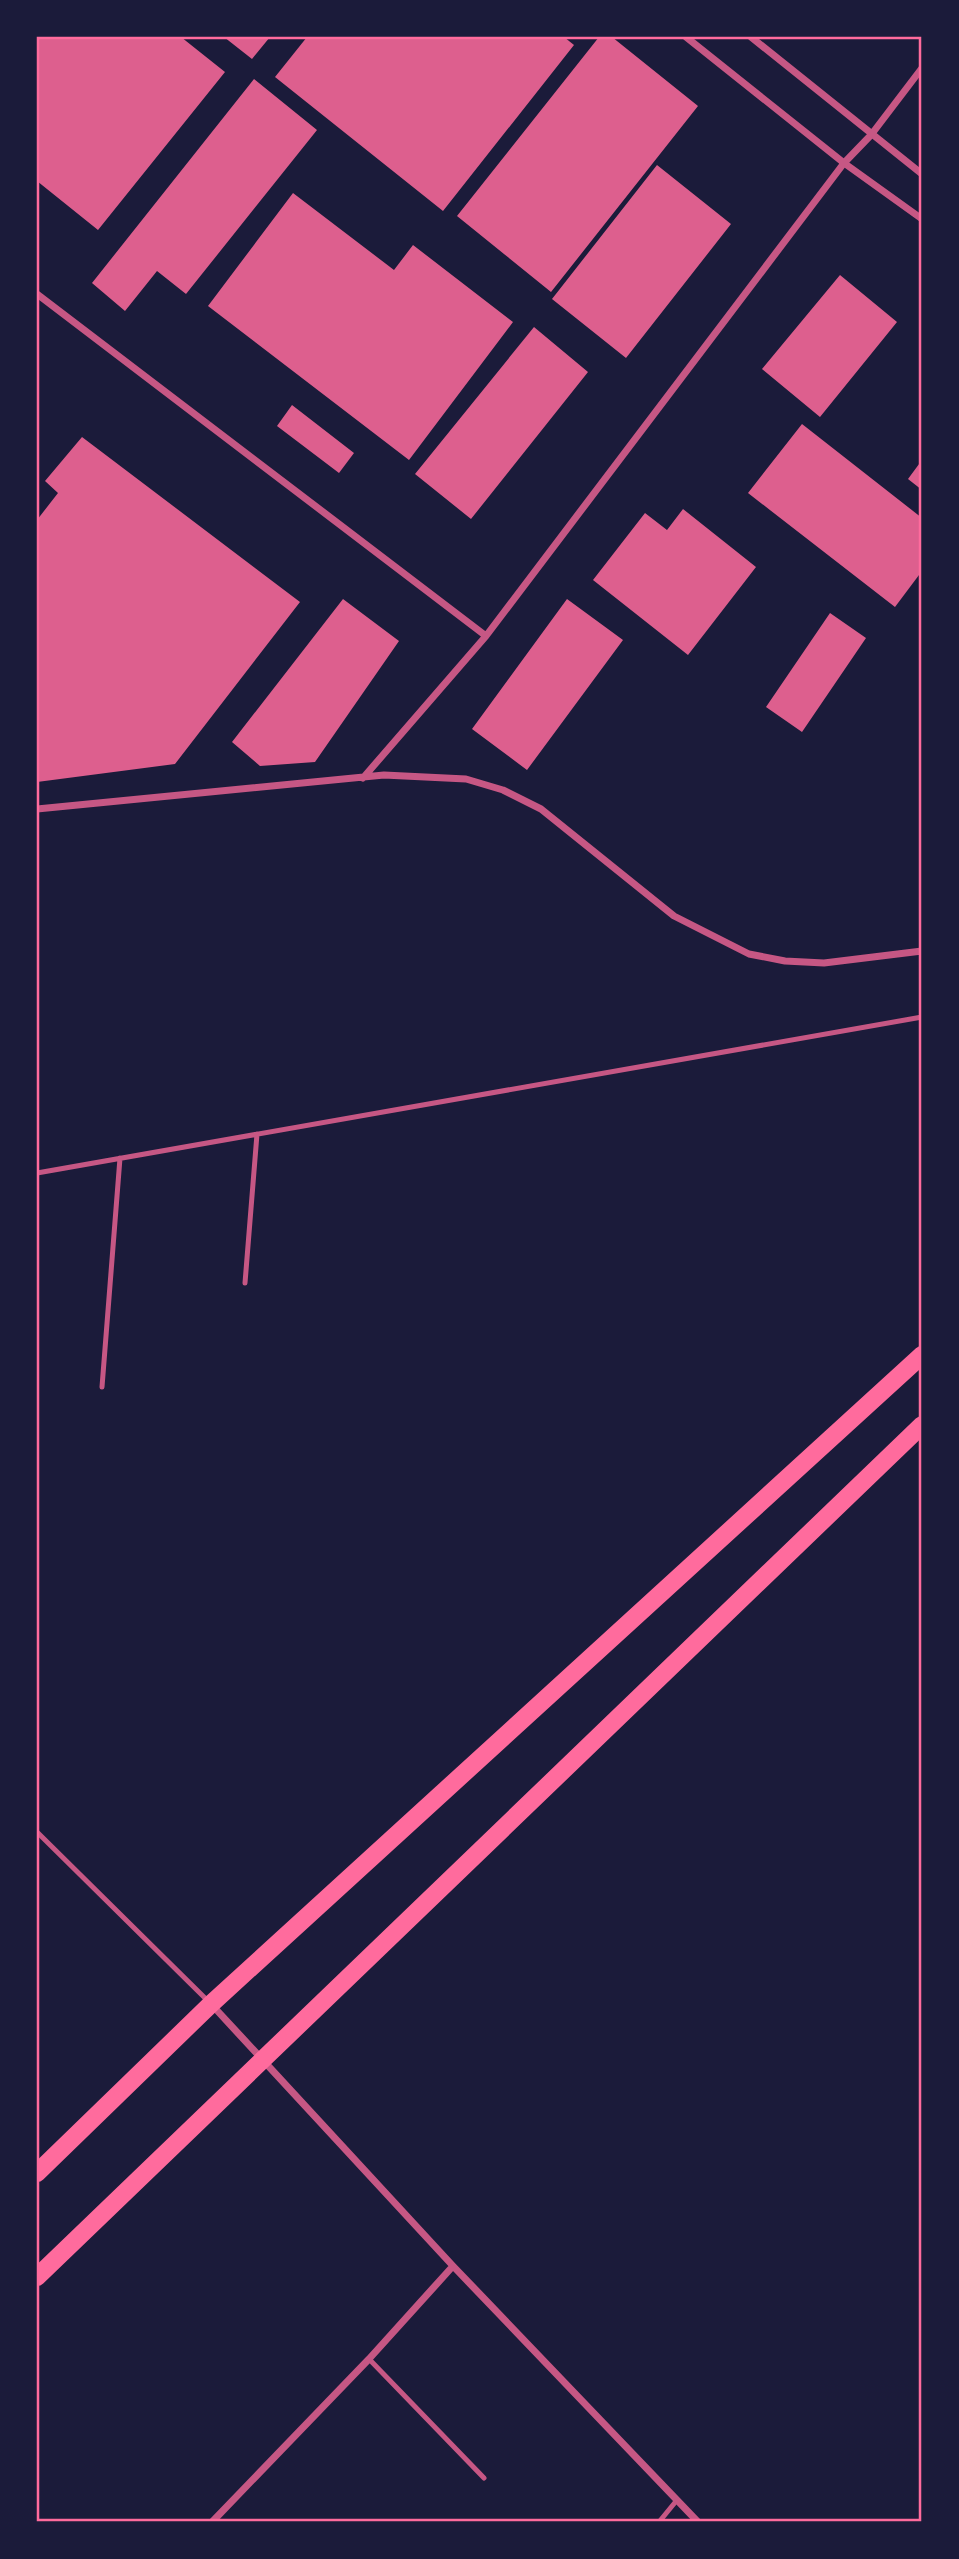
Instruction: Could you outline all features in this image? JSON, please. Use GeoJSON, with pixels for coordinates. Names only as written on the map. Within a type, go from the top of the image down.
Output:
{"type":"FeatureCollection","features":[{"type":"Feature","properties":{"kind":"main road"},"geometry":{"type":"LineString","coordinates":[[37,2173],[211,2004],[922,1355]]}},
{"type":"Feature","properties":{"kind":"main road"},"geometry":{"type":"LineString","coordinates":[[37,2277],[922,1425]]}},
{"type":"Feature","properties":{"kind":"street"},"geometry":{"type":"LineString","coordinates":[[687,37],[845,163],[922,219]]}},
{"type":"Feature","properties":{"kind":"street"},"geometry":{"type":"LineString","coordinates":[[751,37],[922,174]]}},
{"type":"Feature","properties":{"kind":"street"},"geometry":{"type":"LineString","coordinates":[[363,778],[486,636],[845,163],[871,135],[922,68]]}},
{"type":"Feature","properties":{"kind":"street"},"geometry":{"type":"LineString","coordinates":[[37,294],[486,636]]}},
{"type":"Feature","properties":{"kind":"street"},"geometry":{"type":"LineString","coordinates":[[37,809],[363,778],[415,775],[466,779],[503,790],[541,809],[674,916],[749,954],[785,961],[824,963],[922,951]]}},
{"type":"Feature","properties":{"kind":"street"},"geometry":{"type":"LineString","coordinates":[[211,2004],[453,2266],[698,2522]]}},
{"type":"Feature","properties":{"kind":"street"},"geometry":{"type":"LineString","coordinates":[[212,2522],[369,2359],[453,2266]]}},
{"type":"Feature","properties":{"kind":"lane"},"geometry":{"type":"LineString","coordinates":[[37,1173],[922,1017]]}},
{"type":"Feature","properties":{"kind":"lane"},"geometry":{"type":"LineString","coordinates":[[245,1283],[257,1134]]}},
{"type":"Feature","properties":{"kind":"lane"},"geometry":{"type":"LineString","coordinates":[[102,1387],[120,1158]]}},
{"type":"Feature","properties":{"kind":"lane"},"geometry":{"type":"LineString","coordinates":[[37,1832],[211,2004]]}},
{"type":"Feature","properties":{"kind":"lane"},"geometry":{"type":"LineString","coordinates":[[369,2359],[484,2478]]}},
{"type":"Feature","properties":{"kind":"lane"},"geometry":{"type":"LineString","coordinates":[[659,2522],[677,2500]]}},
{"type":"Feature","properties":{"kind":"building"},"geometry":{"type":"Polygon","coordinates":[[[37,37],[181,37],[225,72],[98,230],[37,181],[37,37]]]}},
{"type":"Feature","properties":{"kind":"building"},"geometry":{"type":"Polygon","coordinates":[[[224,37],[270,37],[252,59],[224,37]]]}},
{"type":"Feature","properties":{"kind":"building"},"geometry":{"type":"Polygon","coordinates":[[[307,37],[564,37],[574,45],[443,211],[275,77],[307,37]]]}},
{"type":"Feature","properties":{"kind":"building"},"geometry":{"type":"Polygon","coordinates":[[[599,37],[612,37],[698,106],[551,292],[457,216],[599,37]]]}},
{"type":"Feature","properties":{"kind":"building"},"geometry":{"type":"Polygon","coordinates":[[[254,79],[317,130],[186,294],[157,271],[125,311],[92,283],[254,79]]]}},
{"type":"Feature","properties":{"kind":"building"},"geometry":{"type":"Polygon","coordinates":[[[657,165],[731,224],[626,358],[552,299],[657,165]]]}},
{"type":"Feature","properties":{"kind":"building"},"geometry":{"type":"Polygon","coordinates":[[[293,193],[394,270],[413,245],[513,322],[409,460],[208,306],[293,193]]]}},
{"type":"Feature","properties":{"kind":"building"},"geometry":{"type":"Polygon","coordinates":[[[840,275],[897,322],[820,417],[762,369],[840,275]]]}},
{"type":"Feature","properties":{"kind":"building"},"geometry":{"type":"Polygon","coordinates":[[[534,327],[588,372],[471,519],[415,474],[534,327]]]}},
{"type":"Feature","properties":{"kind":"building"},"geometry":{"type":"Polygon","coordinates":[[[292,405],[354,453],[339,473],[277,426],[292,405]]]}},
{"type":"Feature","properties":{"kind":"building"},"geometry":{"type":"Polygon","coordinates":[[[802,424],[922,518],[922,571],[895,607],[748,493],[802,424]]]}},
{"type":"Feature","properties":{"kind":"building"},"geometry":{"type":"Polygon","coordinates":[[[82,437],[300,602],[175,764],[37,782],[37,520],[58,493],[45,481],[82,437]]]}},
{"type":"Feature","properties":{"kind":"building"},"geometry":{"type":"Polygon","coordinates":[[[922,460],[922,490],[908,479],[922,460]]]}},
{"type":"Feature","properties":{"kind":"building"},"geometry":{"type":"Polygon","coordinates":[[[683,509],[756,567],[688,655],[593,580],[645,513],[667,530],[683,509]]]}},
{"type":"Feature","properties":{"kind":"building"},"geometry":{"type":"Polygon","coordinates":[[[343,599],[399,641],[315,762],[260,766],[232,742],[343,599]]]}},
{"type":"Feature","properties":{"kind":"building"},"geometry":{"type":"Polygon","coordinates":[[[567,599],[623,640],[527,770],[472,729],[567,599]]]}},
{"type":"Feature","properties":{"kind":"building"},"geometry":{"type":"Polygon","coordinates":[[[830,613],[866,638],[802,732],[766,707],[830,613]]]}}]}
